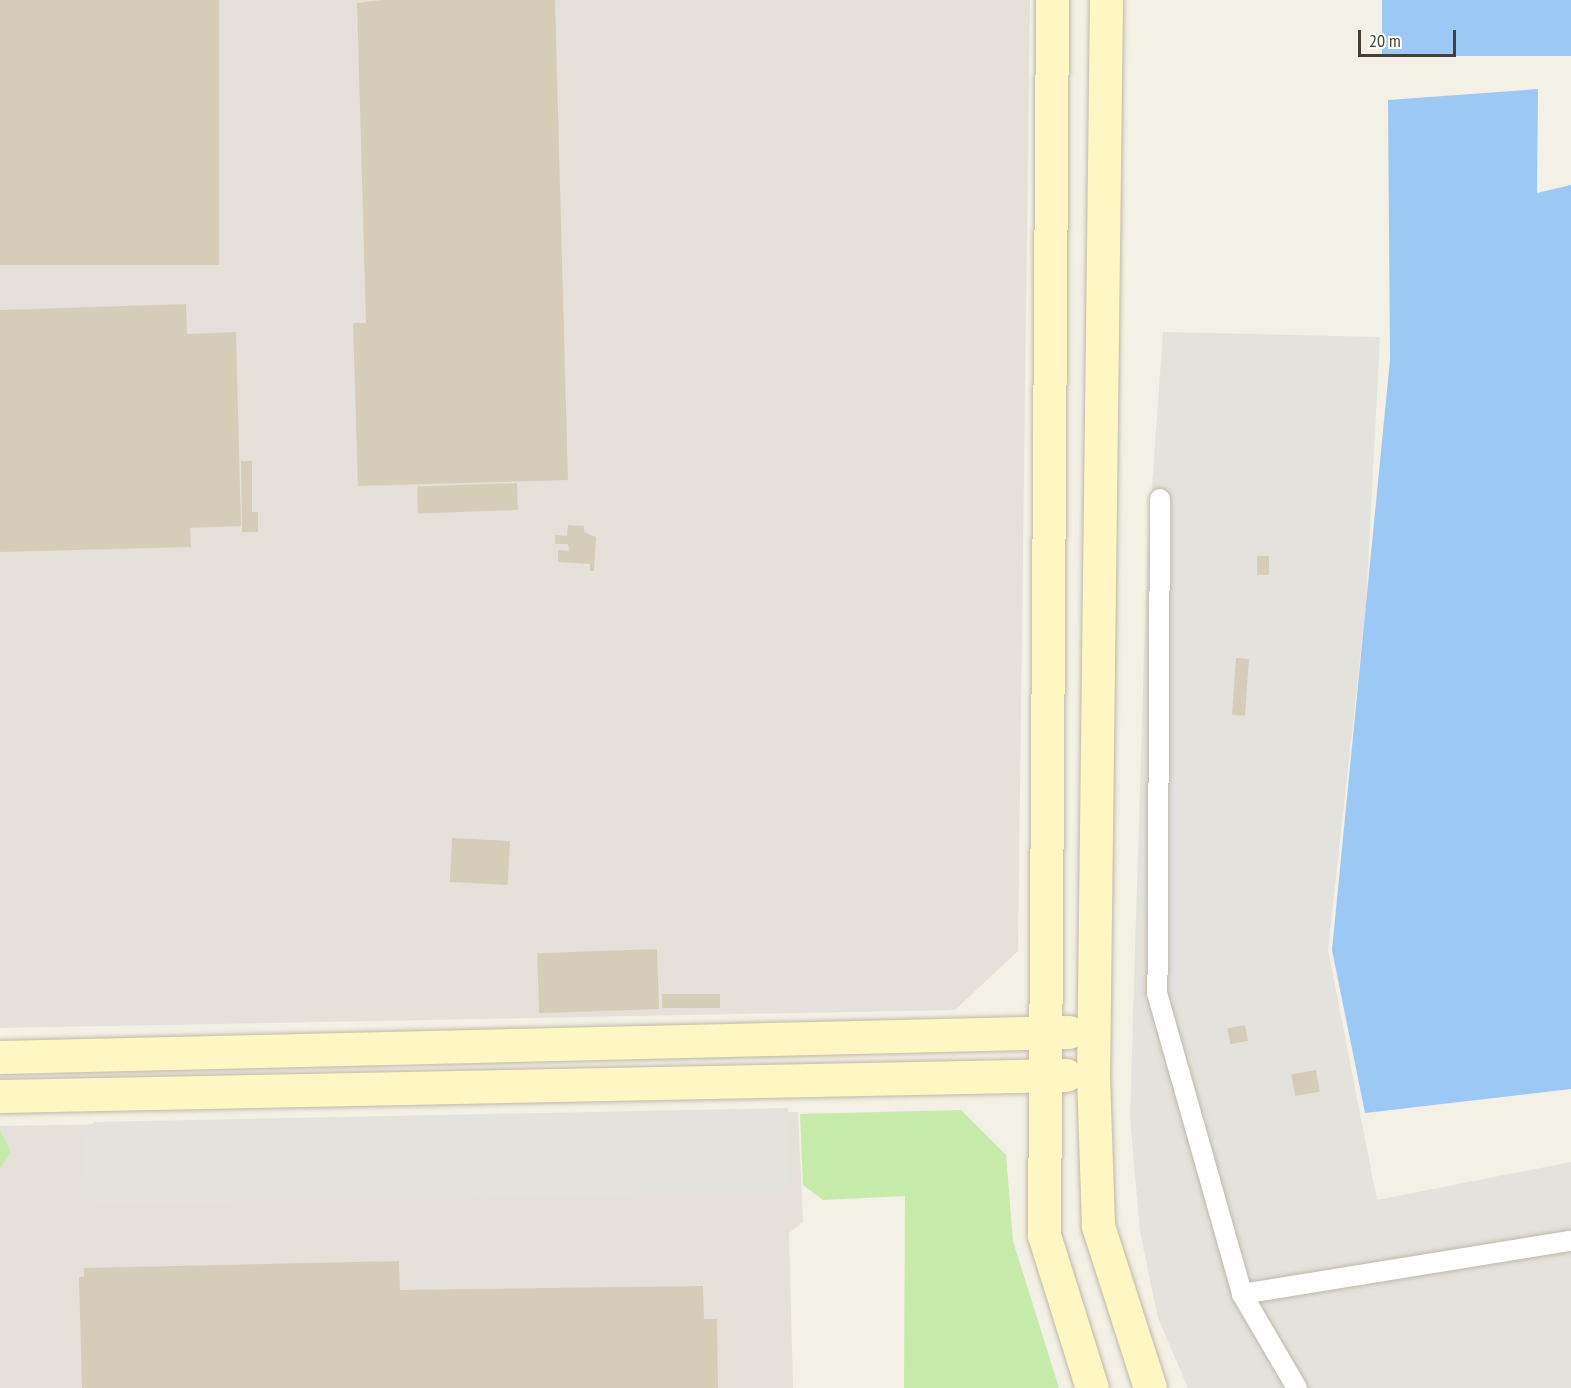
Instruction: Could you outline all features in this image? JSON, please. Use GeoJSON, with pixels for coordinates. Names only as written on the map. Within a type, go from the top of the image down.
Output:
{"type":"FeatureCollection","features":[{"type":"Feature","properties":{"kind":"street"},"geometry":{"type":"LineString","coordinates":[[1052,0],[1049,923],[1044,1235],[1092,1388]]}},
{"type":"Feature","properties":{"kind":"street"},"geometry":{"type":"LineString","coordinates":[[1106,0],[1097,920],[1093,1075],[1098,1226],[1150,1388]]}},
{"type":"Feature","properties":{"kind":"street"},"geometry":{"type":"LineString","coordinates":[[0,1057],[1046,1031],[1094,1032]]}},
{"type":"Feature","properties":{"kind":"street"},"geometry":{"type":"LineString","coordinates":[[0,1096],[1045,1074],[1093,1075]]}},
{"type":"Feature","properties":{"kind":"lane"},"geometry":{"type":"LineString","coordinates":[[1160,499],[1157,993],[1242,1294],[1297,1388]]}},
{"type":"Feature","properties":{"kind":"lane"},"geometry":{"type":"LineString","coordinates":[[1242,1294],[1571,1241]]}},
{"type":"Feature","properties":{"kind":"shaded area"},"geometry":{"type":"Polygon","coordinates":[[[0,0],[1030,0],[1018,951],[955,1010],[0,1028],[0,0]]]}},
{"type":"Feature","properties":{"kind":"shaded area"},"geometry":{"type":"Polygon","coordinates":[[[1163,332],[1380,337],[1366,605],[1328,950],[1377,1200],[1571,1162],[1571,1388],[1188,1388],[1158,1318],[1140,1232],[1130,1117],[1147,557],[1163,332]]]}},
{"type":"Feature","properties":{"kind":"shaded area"},"geometry":{"type":"Polygon","coordinates":[[[788,1108],[790,1191],[96,1205],[87,1195],[85,1132],[94,1122],[788,1108]]]}},
{"type":"Feature","properties":{"kind":"shaded area"},"geometry":{"type":"Polygon","coordinates":[[[798,1112],[803,1222],[789,1233],[793,1388],[0,1388],[0,1126],[798,1112]]]}},
{"type":"Feature","properties":{"kind":"green space"},"geometry":{"type":"Polygon","coordinates":[[[961,1110],[1006,1155],[1013,1241],[1059,1388],[904,1388],[905,1196],[823,1200],[803,1185],[800,1114],[961,1110]]]}},
{"type":"Feature","properties":{"kind":"green space"},"geometry":{"type":"Polygon","coordinates":[[[0,1130],[11,1152],[0,1169],[0,1130]]]}},
{"type":"Feature","properties":{"kind":"water"},"geometry":{"type":"Polygon","coordinates":[[[1382,0],[1571,0],[1571,56],[1382,56],[1382,0]]]}},
{"type":"Feature","properties":{"kind":"water"},"geometry":{"type":"Polygon","coordinates":[[[1538,89],[1537,193],[1571,185],[1571,1089],[1365,1113],[1332,950],[1390,360],[1388,100],[1538,89]]]}},
{"type":"Feature","properties":{"kind":"building"},"geometry":{"type":"Polygon","coordinates":[[[0,0],[219,0],[219,265],[0,265],[0,0]]]}},
{"type":"Feature","properties":{"kind":"building"},"geometry":{"type":"Polygon","coordinates":[[[382,0],[555,0],[568,480],[358,486],[353,323],[366,323],[357,3],[382,0]]]}},
{"type":"Feature","properties":{"kind":"building"},"geometry":{"type":"Polygon","coordinates":[[[186,304],[187,334],[236,332],[241,526],[190,528],[191,547],[0,552],[0,310],[186,304]]]}},
{"type":"Feature","properties":{"kind":"building"},"geometry":{"type":"Polygon","coordinates":[[[241,461],[252,461],[252,512],[258,512],[258,532],[242,532],[241,461]]]}},
{"type":"Feature","properties":{"kind":"building"},"geometry":{"type":"Polygon","coordinates":[[[517,483],[518,510],[418,513],[417,486],[517,483]]]}},
{"type":"Feature","properties":{"kind":"building"},"geometry":{"type":"Polygon","coordinates":[[[568,525],[584,526],[584,532],[596,537],[594,571],[590,571],[590,564],[558,562],[558,550],[569,551],[568,544],[555,544],[555,535],[567,536],[568,525]]]}},
{"type":"Feature","properties":{"kind":"building"},"geometry":{"type":"Polygon","coordinates":[[[1257,556],[1269,556],[1269,575],[1257,575],[1257,556]]]}},
{"type":"Feature","properties":{"kind":"building"},"geometry":{"type":"Polygon","coordinates":[[[1236,658],[1249,659],[1245,716],[1232,715],[1236,658]]]}},
{"type":"Feature","properties":{"kind":"building"},"geometry":{"type":"Polygon","coordinates":[[[452,838],[510,841],[508,885],[450,882],[452,838]]]}},
{"type":"Feature","properties":{"kind":"building"},"geometry":{"type":"Polygon","coordinates":[[[657,949],[659,1009],[539,1013],[537,953],[657,949]]]}},
{"type":"Feature","properties":{"kind":"building"},"geometry":{"type":"Polygon","coordinates":[[[662,994],[720,994],[720,1008],[662,1008],[662,994]]]}},
{"type":"Feature","properties":{"kind":"building"},"geometry":{"type":"Polygon","coordinates":[[[1245,1025],[1248,1041],[1230,1044],[1227,1028],[1245,1025]]]}},
{"type":"Feature","properties":{"kind":"building"},"geometry":{"type":"Polygon","coordinates":[[[1316,1070],[1320,1092],[1295,1096],[1291,1074],[1316,1070]]]}},
{"type":"Feature","properties":{"kind":"building"},"geometry":{"type":"Polygon","coordinates":[[[399,1261],[400,1290],[703,1286],[704,1319],[717,1319],[718,1388],[82,1388],[79,1277],[84,1277],[84,1268],[399,1261]]]}}]}
